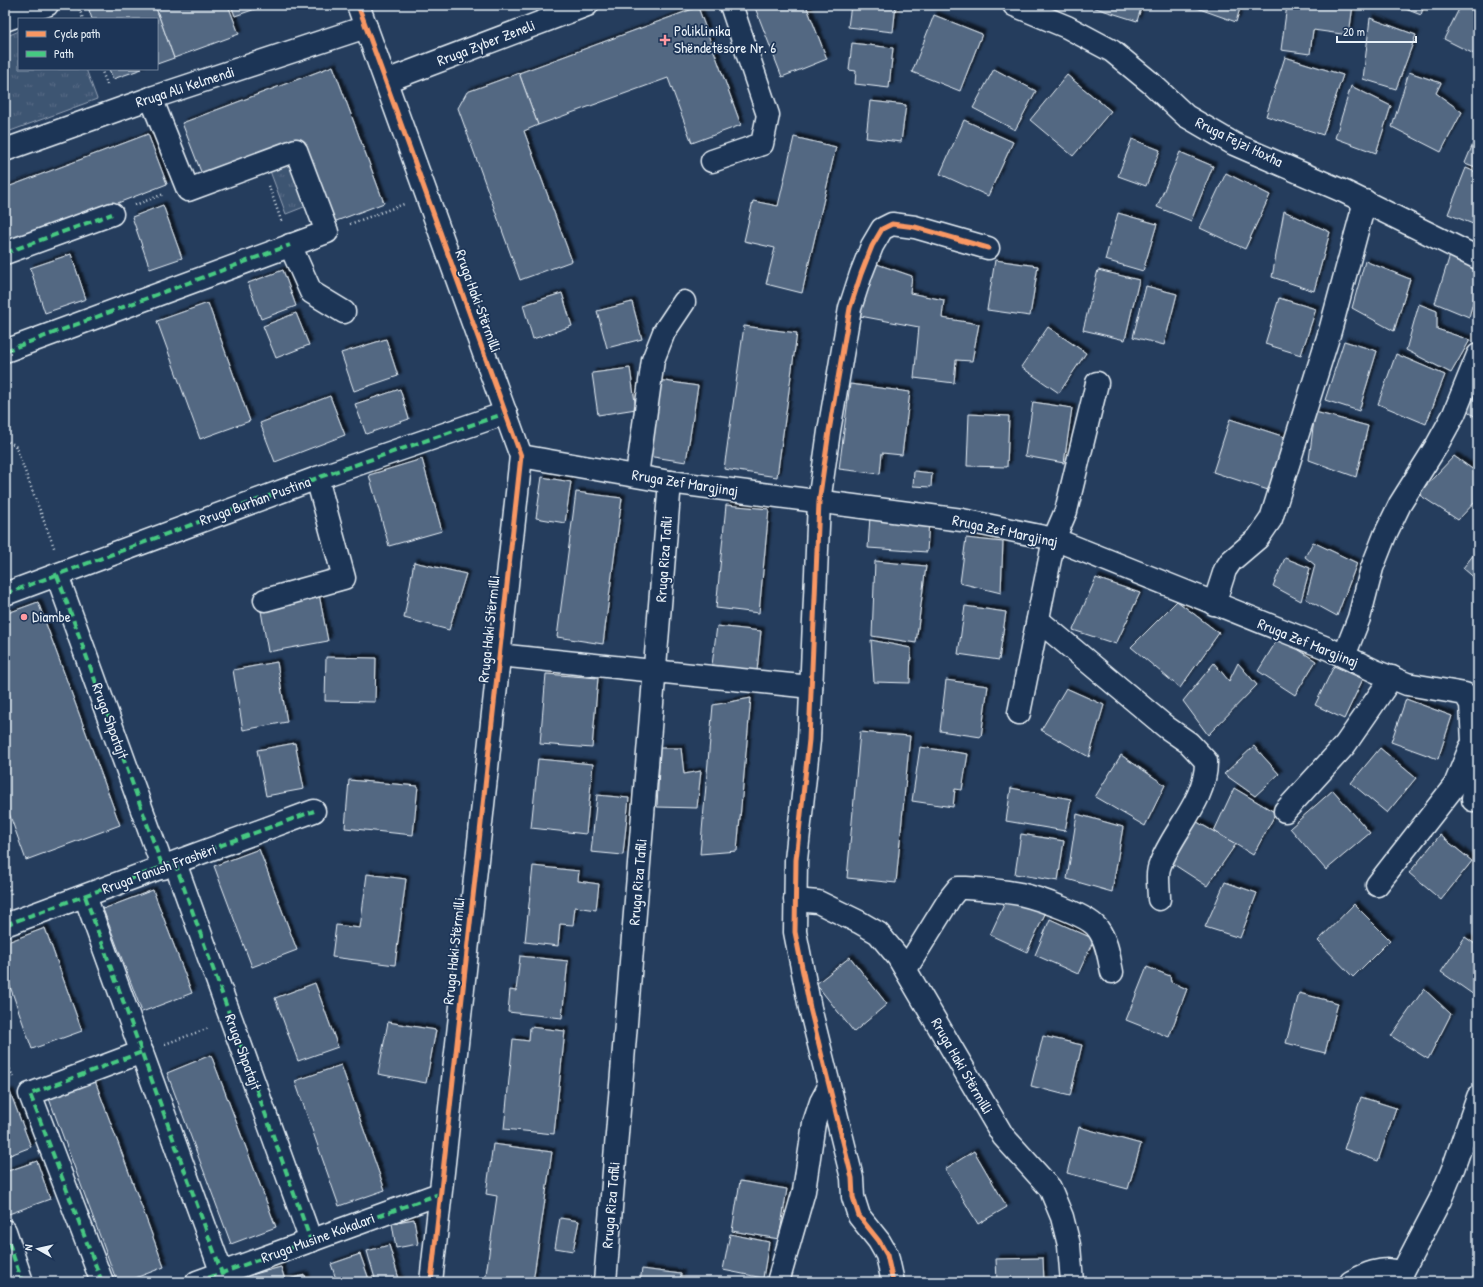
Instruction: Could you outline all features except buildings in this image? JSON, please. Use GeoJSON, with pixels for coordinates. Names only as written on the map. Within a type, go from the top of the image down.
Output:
{"type":"FeatureCollection","features":[{"type":"Feature","properties":{"kind":"street"},"geometry":{"type":"LineString","coordinates":[[5,20],[47,5]]}},
{"type":"Feature","properties":{"kind":"street","name":"Rruga Zyber Zeneli"},"geometry":{"type":"LineString","coordinates":[[386,81],[587,5]]}},
{"type":"Feature","properties":{"kind":"street"},"geometry":{"type":"LineString","coordinates":[[712,161],[762,144],[768,116],[731,5]]}},
{"type":"Feature","properties":{"kind":"street","name":"Rruga Fejzi Hoxha"},"geometry":{"type":"LineString","coordinates":[[1014,5],[1067,27],[1112,51],[1151,83],[1186,116],[1234,144],[1365,201],[1478,258]]}},
{"type":"Feature","properties":{"kind":"street","name":"Rruga Haki Stërmilli"},"geometry":{"type":"LineString","coordinates":[[362,11],[521,456],[439,1194],[431,1282]]}},
{"type":"Feature","properties":{"kind":"street","name":"Rruga Ali Kelmendi"},"geometry":{"type":"LineString","coordinates":[[5,150],[151,98],[362,11]]}},
{"type":"Feature","properties":{"kind":"street"},"geometry":{"type":"LineString","coordinates":[[5,351],[327,232],[296,150],[188,190],[151,98]]}},
{"type":"Feature","properties":{"kind":"street"},"geometry":{"type":"LineString","coordinates":[[1214,604],[1225,570],[1231,561],[1258,538],[1271,519],[1330,331],[1365,201]]}},
{"type":"Feature","properties":{"kind":"street"},"geometry":{"type":"LineString","coordinates":[[5,253],[112,214]]}},
{"type":"Feature","properties":{"kind":"street"},"geometry":{"type":"LineString","coordinates":[[893,1282],[887,1255],[879,1241],[859,1216],[853,1197],[852,1178],[829,1087],[795,932],[796,860],[809,740],[819,502],[829,431],[850,308],[872,246],[882,229],[892,224],[915,227],[988,248]]}},
{"type":"Feature","properties":{"kind":"street"},"geometry":{"type":"LineString","coordinates":[[290,245],[311,292],[344,312]]}},
{"type":"Feature","properties":{"kind":"street"},"geometry":{"type":"LineString","coordinates":[[637,475],[653,360],[664,332],[684,302]]}},
{"type":"Feature","properties":{"kind":"street"},"geometry":{"type":"LineString","coordinates":[[1344,656],[1359,618],[1372,568],[1385,535],[1400,504],[1437,445],[1454,414],[1478,355]]}},
{"type":"Feature","properties":{"kind":"street"},"geometry":{"type":"LineString","coordinates":[[1019,713],[1054,539],[1066,511],[1097,383]]}},
{"type":"Feature","properties":{"kind":"street","name":"Rruga Burhan Pustina"},"geometry":{"type":"LineString","coordinates":[[5,594],[317,478],[506,413]]}},
{"type":"Feature","properties":{"kind":"street","name":"Rruga Zef Margjinaj"},"geometry":{"type":"LineString","coordinates":[[521,456],[637,475],[670,482],[962,520],[1054,539],[1344,656],[1407,684],[1465,694],[1471,704],[1473,741]]}},
{"type":"Feature","properties":{"kind":"street"},"geometry":{"type":"LineString","coordinates":[[265,600],[344,578],[317,478]]}},
{"type":"Feature","properties":{"kind":"street","name":"Rruga Riza Tafili"},"geometry":{"type":"LineString","coordinates":[[605,1282],[656,671],[670,482]]}},
{"type":"Feature","properties":{"kind":"street","name":"Rruga Shpatajt"},"geometry":{"type":"LineString","coordinates":[[60,573],[169,865],[231,1020],[311,1241]]}},
{"type":"Feature","properties":{"kind":"street"},"geometry":{"type":"LineString","coordinates":[[1038,620],[1166,727],[1189,743],[1206,761],[1206,771],[1199,792],[1159,866],[1159,899]]}},
{"type":"Feature","properties":{"kind":"street"},"geometry":{"type":"LineString","coordinates":[[498,655],[811,687]]}},
{"type":"Feature","properties":{"kind":"street"},"geometry":{"type":"LineString","coordinates":[[1285,811],[1345,745],[1392,678]]}},
{"type":"Feature","properties":{"kind":"street"},"geometry":{"type":"LineString","coordinates":[[1473,741],[1475,780],[1473,800]]}},
{"type":"Feature","properties":{"kind":"street"},"geometry":{"type":"LineString","coordinates":[[1376,884],[1455,785],[1465,764],[1473,741]]}},
{"type":"Feature","properties":{"kind":"street","name":"Rruga Tanush Frashëri"},"geometry":{"type":"LineString","coordinates":[[5,925],[314,811]]}},
{"type":"Feature","properties":{"kind":"street"},"geometry":{"type":"LineString","coordinates":[[906,969],[950,898],[958,888],[966,888],[1021,895],[1059,907],[1088,920],[1098,928],[1105,942],[1112,972]]}},
{"type":"Feature","properties":{"kind":"street"},"geometry":{"type":"LineString","coordinates":[[85,896],[223,1278]]}},
{"type":"Feature","properties":{"kind":"street","name":"Rruga Haki Stërmilli"},"geometry":{"type":"LineString","coordinates":[[795,900],[818,902],[878,933],[898,957],[1003,1136],[1050,1188],[1062,1218],[1069,1245],[1072,1282]]}},
{"type":"Feature","properties":{"kind":"street"},"geometry":{"type":"LineString","coordinates":[[102,1282],[30,1094],[142,1052]]}},
{"type":"Feature","properties":{"kind":"street"},"geometry":{"type":"LineString","coordinates":[[778,1282],[804,1191],[814,1123],[821,1102],[829,1087]]}},
{"type":"Feature","properties":{"kind":"street"},"geometry":{"type":"LineString","coordinates":[[1351,1282],[1365,1275],[1390,1269],[1398,1272],[1403,1278],[1440,1200],[1454,1166],[1478,1097]]}},
{"type":"Feature","properties":{"kind":"street","name":"Rruga Musine Kokalari"},"geometry":{"type":"LineString","coordinates":[[197,1282],[223,1278],[311,1241],[439,1194]]}},
{"type":"Feature","properties":{"kind":"street"},"geometry":{"type":"LineString","coordinates":[[5,1231],[22,1282]]}},
{"type":"Feature","properties":{"kind":"path"},"geometry":{"type":"LineString","coordinates":[[78,5],[83,18]]}},
{"type":"Feature","properties":{"kind":"path"},"geometry":{"type":"LineString","coordinates":[[261,163],[290,245]]}},
{"type":"Feature","properties":{"kind":"path"},"geometry":{"type":"LineString","coordinates":[[112,214],[186,185]]}},
{"type":"Feature","properties":{"kind":"path"},"geometry":{"type":"LineString","coordinates":[[327,232],[401,205]]}},
{"type":"Feature","properties":{"kind":"path"},"geometry":{"type":"LineString","coordinates":[[5,440],[15,445],[60,573]]}},
{"type":"Feature","properties":{"kind":"path"},"geometry":{"type":"LineString","coordinates":[[142,1052],[231,1020]]}},
{"type":"Feature","properties":{"kind":"green space"},"geometry":{"type":"Polygon","coordinates":[[[18,31],[18,70],[86,70],[97,99],[5,133],[5,37],[18,31]]]}},
{"type":"Feature","properties":{"kind":"green space"},"geometry":{"type":"Polygon","coordinates":[[[293,162],[309,205],[286,214],[270,171],[293,162]]]}},
{"type":"Feature","properties":{"kind":"marked path"},"geometry":{"type":"LineString","coordinates":[[5,253],[112,214]]}},
{"type":"Feature","properties":{"kind":"marked path"},"geometry":{"type":"LineString","coordinates":[[5,351],[290,245]]}},
{"type":"Feature","properties":{"kind":"marked path"},"geometry":{"type":"LineString","coordinates":[[5,594],[317,478],[506,413]]}},
{"type":"Feature","properties":{"kind":"marked path"},"geometry":{"type":"LineString","coordinates":[[57,575],[163,868]]}},
{"type":"Feature","properties":{"kind":"marked path"},"geometry":{"type":"LineString","coordinates":[[5,925],[314,811]]}},
{"type":"Feature","properties":{"kind":"marked path"},"geometry":{"type":"LineString","coordinates":[[175,863],[311,1241]]}},
{"type":"Feature","properties":{"kind":"marked path"},"geometry":{"type":"LineString","coordinates":[[85,896],[225,1282]]}},
{"type":"Feature","properties":{"kind":"marked path"},"geometry":{"type":"LineString","coordinates":[[102,1282],[30,1094],[142,1052]]}},
{"type":"Feature","properties":{"kind":"marked path"},"geometry":{"type":"LineString","coordinates":[[197,1282],[439,1194]]}},
{"type":"Feature","properties":{"kind":"marked path"},"geometry":{"type":"LineString","coordinates":[[5,1231],[22,1282]]}},
{"type":"Feature","properties":{"kind":"cycle path"},"geometry":{"type":"LineString","coordinates":[[358,5],[521,456],[431,1282]]}},
{"type":"Feature","properties":{"kind":"cycle path"},"geometry":{"type":"LineString","coordinates":[[893,1282],[887,1255],[879,1241],[859,1216],[853,1197],[852,1178],[810,1008],[795,932],[796,860],[809,740],[819,502],[829,431],[850,308],[872,246],[882,229],[892,224],[915,227],[988,248]]}},
{"type":"Feature","properties":{"kind":"place","name":"Poliklinika Shëndetësore Nr. 6"},"geometry":{"type":"Point","coordinates":[665,40]}},
{"type":"Feature","properties":{"kind":"place","name":"Diambe"},"geometry":{"type":"Point","coordinates":[24,617]}}]}
